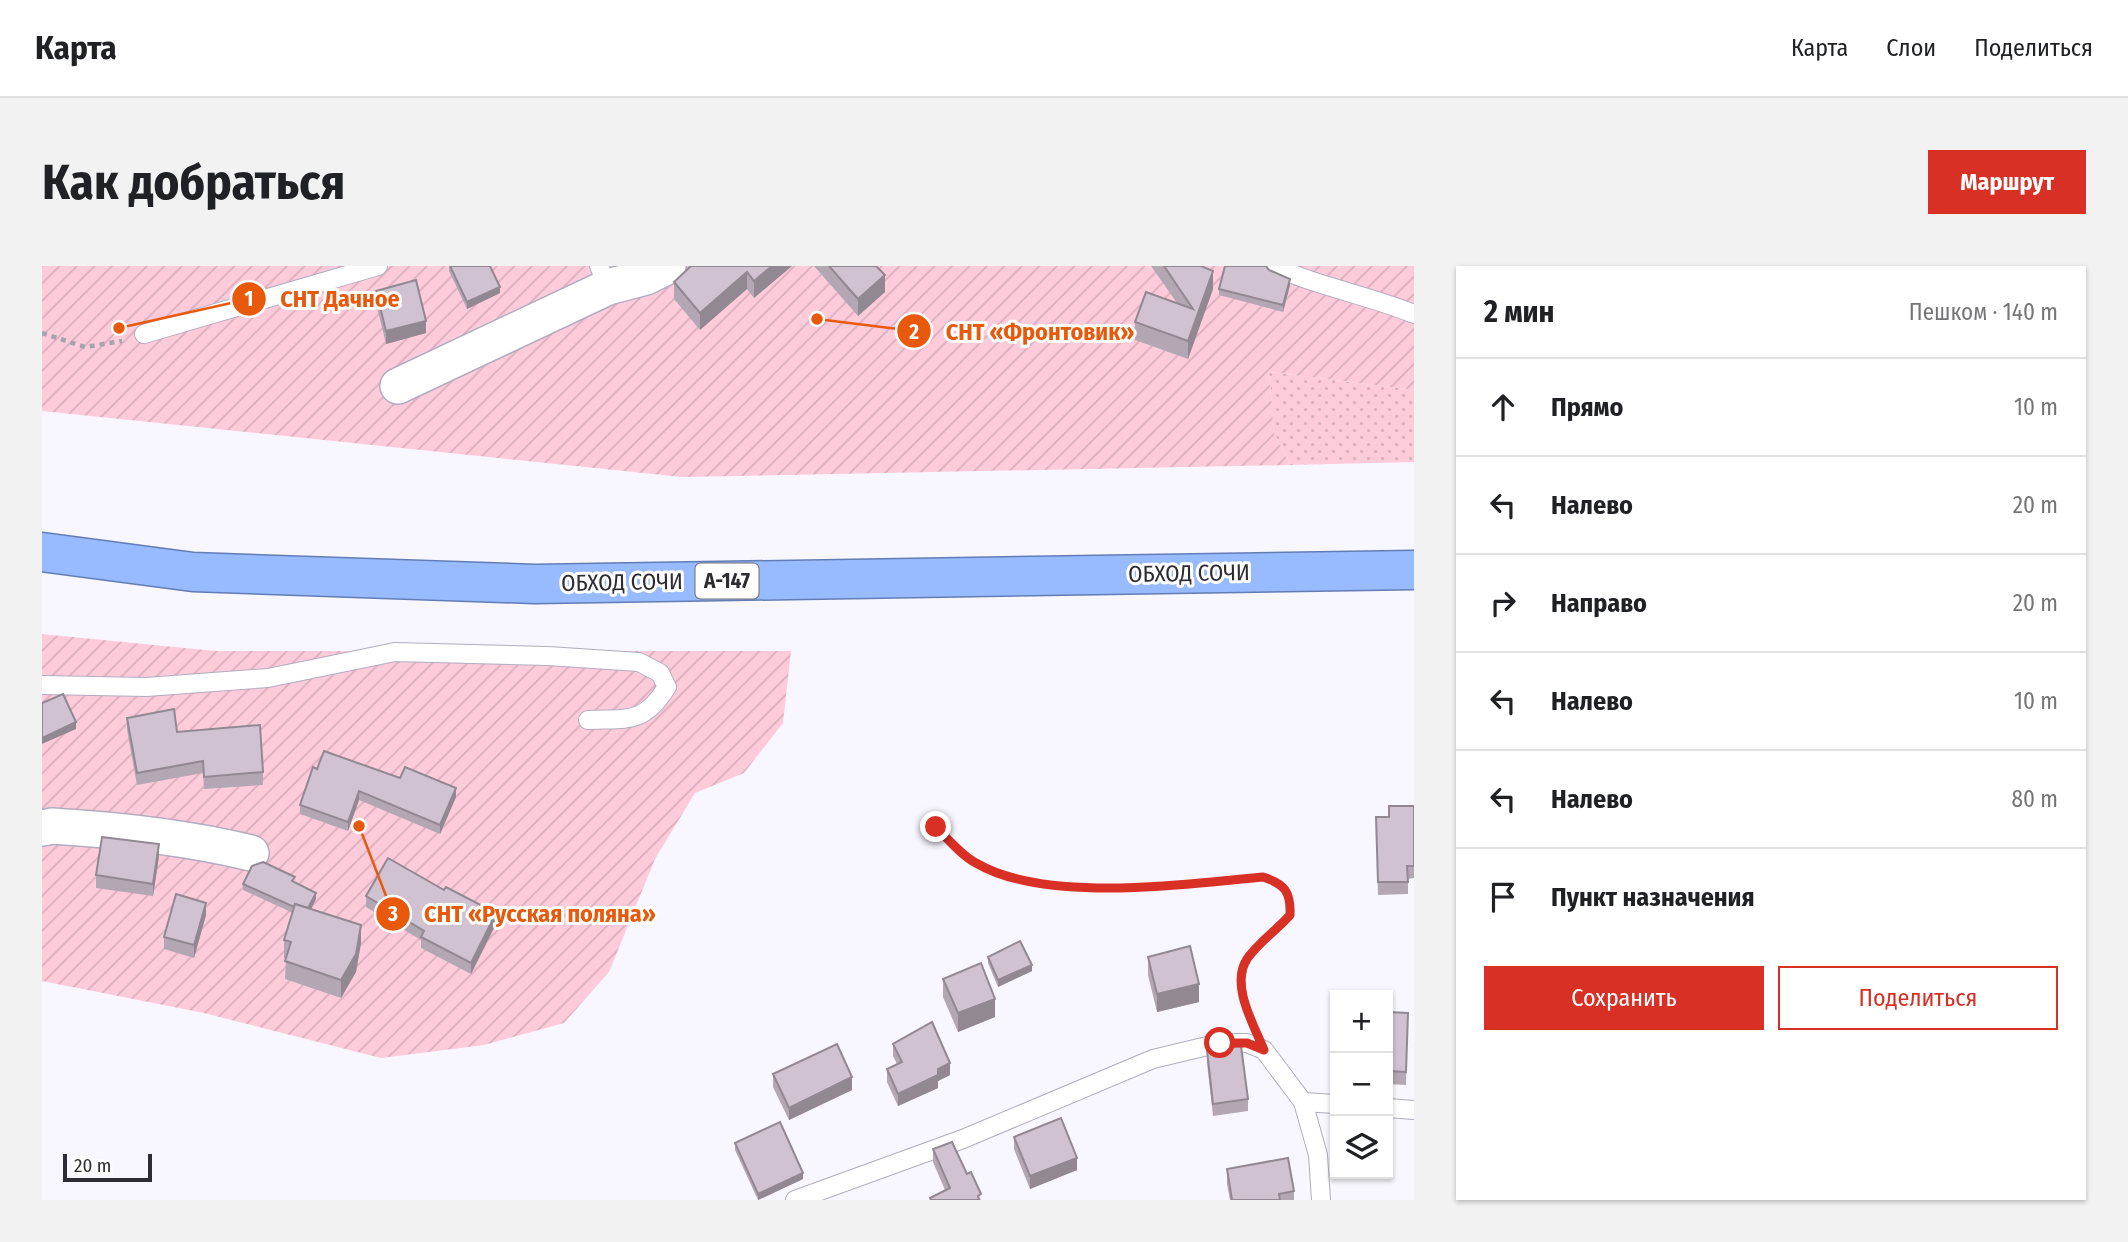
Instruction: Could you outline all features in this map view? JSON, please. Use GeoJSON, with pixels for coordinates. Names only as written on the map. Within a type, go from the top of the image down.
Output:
{"type":"FeatureCollection","features":[{"type":"Feature","properties":{"kind":"highway","name":"ОБХОД СОЧИ"},"geometry":{"type":"LineString","coordinates":[[42,552],[192,572],[535,584],[1414,570]]}},
{"type":"Feature","properties":{"kind":"street"},"geometry":{"type":"LineString","coordinates":[[398,386],[603,276],[646,277],[668,266]]}},
{"type":"Feature","properties":{"kind":"street"},"geometry":{"type":"LineString","coordinates":[[42,828],[121,830],[199,840],[251,853]]}},
{"type":"Feature","properties":{"kind":"lane"},"geometry":{"type":"LineString","coordinates":[[144,334],[378,266]]}},
{"type":"Feature","properties":{"kind":"lane"},"geometry":{"type":"LineString","coordinates":[[1274,266],[1295,276],[1374,297],[1414,313]]}},
{"type":"Feature","properties":{"kind":"lane"},"geometry":{"type":"LineString","coordinates":[[42,685],[146,687],[268,678],[395,652],[548,656],[639,662],[660,673],[667,687],[659,701],[639,718],[588,720]]}},
{"type":"Feature","properties":{"kind":"lane"},"geometry":{"type":"LineString","coordinates":[[795,1200],[963,1139],[1153,1059],[1220,1043],[1247,1043],[1264,1050],[1303,1102],[1318,1155],[1321,1200]]}},
{"type":"Feature","properties":{"kind":"lane"},"geometry":{"type":"LineString","coordinates":[[1303,1102],[1330,1104]]}},
{"type":"Feature","properties":{"kind":"lane"},"geometry":{"type":"LineString","coordinates":[[1393,1108],[1414,1110]]}},
{"type":"Feature","properties":{"kind":"path"},"geometry":{"type":"LineString","coordinates":[[42,333],[85,347],[107,345],[144,334]]}},
{"type":"Feature","properties":{"kind":"path"},"geometry":{"type":"LineString","coordinates":[[936,827],[974,863],[1009,878],[1056,888],[1263,877],[1280,883],[1291,897],[1290,915],[1247,960],[1242,977],[1244,998],[1264,1050]]}},
{"type":"Feature","properties":{"kind":"shaded area"},"geometry":{"type":"Polygon","coordinates":[[[42,266],[1414,266],[1414,390],[1269,372],[1274,433],[1290,465],[682,477],[42,411],[42,266]]]}},
{"type":"Feature","properties":{"kind":"shaded area"},"geometry":{"type":"Polygon","coordinates":[[[1269,372],[1414,390],[1414,462],[1290,465],[1274,433],[1269,372]]]}},
{"type":"Feature","properties":{"kind":"shaded area"},"geometry":{"type":"Polygon","coordinates":[[[42,634],[215,651],[791,651],[783,723],[744,773],[695,793],[655,859],[609,972],[564,1023],[484,1045],[381,1058],[204,1013],[42,981],[42,634]]]}},
{"type":"Feature","properties":{"kind":"building"},"geometry":{"type":"Polygon","coordinates":[[[450,266],[490,266],[500,287],[467,302],[450,266]]]}},
{"type":"Feature","properties":{"kind":"building"},"geometry":{"type":"Polygon","coordinates":[[[691,266],[772,266],[754,281],[747,272],[700,313],[674,282],[691,266]]]}},
{"type":"Feature","properties":{"kind":"building"},"geometry":{"type":"Polygon","coordinates":[[[829,266],[876,266],[885,275],[858,299],[829,266]]]}},
{"type":"Feature","properties":{"kind":"building"},"geometry":{"type":"Polygon","coordinates":[[[1164,266],[1201,266],[1213,271],[1188,341],[1135,322],[1146,292],[1193,309],[1164,266]]]}},
{"type":"Feature","properties":{"kind":"building"},"geometry":{"type":"Polygon","coordinates":[[[1225,266],[1266,266],[1290,279],[1283,305],[1219,289],[1225,266]]]}},
{"type":"Feature","properties":{"kind":"building"},"geometry":{"type":"Polygon","coordinates":[[[416,280],[426,321],[386,331],[376,291],[416,280]]]}},
{"type":"Feature","properties":{"kind":"building"},"geometry":{"type":"Polygon","coordinates":[[[63,694],[76,722],[42,738],[42,703],[63,694]]]}},
{"type":"Feature","properties":{"kind":"building"},"geometry":{"type":"Polygon","coordinates":[[[174,709],[177,732],[260,725],[263,772],[204,777],[203,761],[137,773],[127,718],[174,709]]]}},
{"type":"Feature","properties":{"kind":"building"},"geometry":{"type":"Polygon","coordinates":[[[324,751],[400,778],[405,767],[456,788],[440,825],[359,791],[348,822],[300,805],[313,767],[317,769],[324,751]]]}},
{"type":"Feature","properties":{"kind":"building"},"geometry":{"type":"Polygon","coordinates":[[[1389,806],[1414,806],[1414,866],[1407,866],[1408,882],[1378,882],[1376,817],[1389,817],[1389,806]]]}},
{"type":"Feature","properties":{"kind":"building"},"geometry":{"type":"Polygon","coordinates":[[[102,837],[159,844],[153,884],[96,875],[102,837]]]}},
{"type":"Feature","properties":{"kind":"building"},"geometry":{"type":"Polygon","coordinates":[[[388,858],[444,890],[446,887],[496,913],[471,963],[421,937],[424,931],[366,896],[388,858]]]}},
{"type":"Feature","properties":{"kind":"building"},"geometry":{"type":"Polygon","coordinates":[[[263,862],[295,877],[292,881],[316,893],[308,908],[295,904],[294,907],[243,884],[252,866],[263,862]]]}},
{"type":"Feature","properties":{"kind":"building"},"geometry":{"type":"Polygon","coordinates":[[[176,894],[206,903],[194,945],[164,937],[176,894]]]}},
{"type":"Feature","properties":{"kind":"building"},"geometry":{"type":"Polygon","coordinates":[[[295,904],[361,925],[356,954],[341,980],[285,961],[291,942],[284,940],[295,904]]]}},
{"type":"Feature","properties":{"kind":"building"},"geometry":{"type":"Polygon","coordinates":[[[1020,941],[1032,965],[998,980],[988,957],[1020,941]]]}},
{"type":"Feature","properties":{"kind":"building"},"geometry":{"type":"Polygon","coordinates":[[[1190,946],[1199,984],[1157,994],[1148,957],[1190,946]]]}},
{"type":"Feature","properties":{"kind":"building"},"geometry":{"type":"Polygon","coordinates":[[[981,963],[995,999],[958,1013],[943,979],[981,963]]]}},
{"type":"Feature","properties":{"kind":"building"},"geometry":{"type":"Polygon","coordinates":[[[1393,1012],[1408,1013],[1406,1072],[1393,1071],[1393,1012]]]}},
{"type":"Feature","properties":{"kind":"building"},"geometry":{"type":"Polygon","coordinates":[[[932,1022],[950,1063],[938,1069],[938,1075],[898,1094],[887,1069],[902,1062],[893,1044],[932,1022]]]}},
{"type":"Feature","properties":{"kind":"building"},"geometry":{"type":"Polygon","coordinates":[[[837,1044],[852,1077],[789,1108],[773,1074],[837,1044]]]}},
{"type":"Feature","properties":{"kind":"building"},"geometry":{"type":"Polygon","coordinates":[[[1241,1046],[1248,1099],[1213,1104],[1207,1050],[1241,1046]]]}},
{"type":"Feature","properties":{"kind":"building"},"geometry":{"type":"Polygon","coordinates":[[[1061,1118],[1077,1158],[1030,1176],[1014,1137],[1061,1118]]]}},
{"type":"Feature","properties":{"kind":"building"},"geometry":{"type":"Polygon","coordinates":[[[780,1122],[803,1173],[758,1194],[735,1143],[780,1122]]]}},
{"type":"Feature","properties":{"kind":"building"},"geometry":{"type":"Polygon","coordinates":[[[952,1142],[967,1174],[971,1172],[981,1194],[978,1196],[979,1200],[930,1198],[950,1188],[933,1149],[952,1142]]]}},
{"type":"Feature","properties":{"kind":"building"},"geometry":{"type":"Polygon","coordinates":[[[1288,1158],[1294,1191],[1279,1194],[1280,1200],[1232,1200],[1227,1169],[1288,1158]]]}},
{"type":"Feature","properties":{"kind":"place","name":"СНТ «Фронтовик»"},"geometry":{"type":"Point","coordinates":[817,319]}},
{"type":"Feature","properties":{"kind":"place","name":"СНТ Дачное"},"geometry":{"type":"Point","coordinates":[119,328]}},
{"type":"Feature","properties":{"kind":"place","name":"СНТ «Русская поляна»"},"geometry":{"type":"Point","coordinates":[359,826]}},
{"type":"Feature","properties":{"kind":"route"},"geometry":{"type":"LineString","coordinates":[[936,827],[974,863],[1009,878],[1056,888],[1199,883],[1263,877],[1280,883],[1291,897],[1290,915],[1247,960],[1242,977],[1244,998],[1264,1050],[1247,1043],[1220,1043]]}}]}
